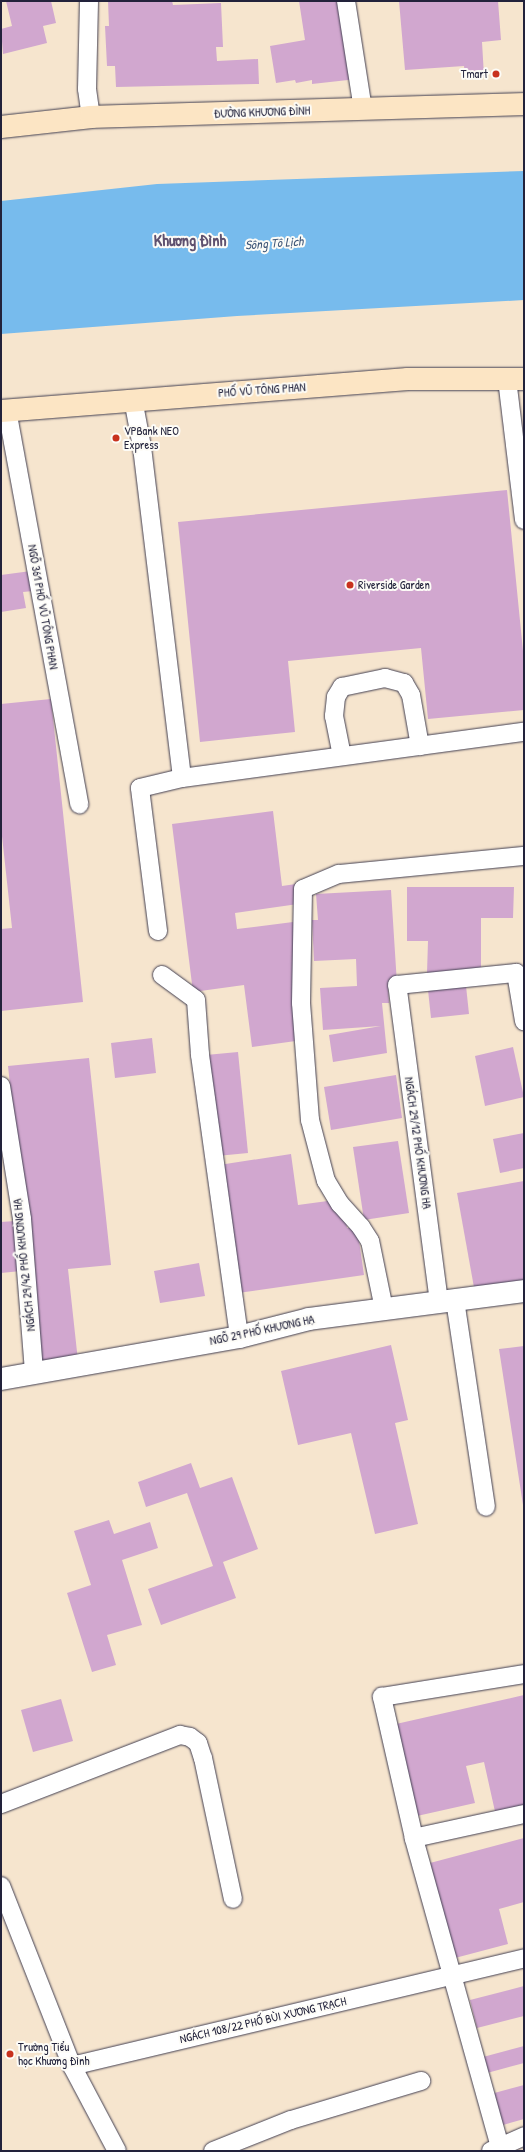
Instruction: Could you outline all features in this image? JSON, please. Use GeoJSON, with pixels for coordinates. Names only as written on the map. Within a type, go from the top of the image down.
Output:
{"type":"FeatureCollection","features":[{"type":"Feature","properties":{"kind":"main road","name":"ĐƯỜNG KHƯƠNG ĐÌNH"},"geometry":{"type":"LineString","coordinates":[[1,127],[91,117],[524,104]]}},
{"type":"Feature","properties":{"kind":"main road","name":"PHỐ VŨ TÔNG PHAN"},"geometry":{"type":"LineString","coordinates":[[4,410],[408,379],[516,379]]}},
{"type":"Feature","properties":{"kind":"street","name":"NGÕ 29 PHỐ KHƯƠNG HẠ"},"geometry":{"type":"LineString","coordinates":[[1,1379],[239,1337],[309,1319],[524,1290]]}},
{"type":"Feature","properties":{"kind":"lane"},"geometry":{"type":"LineString","coordinates":[[89,1],[87,88],[91,117]]}},
{"type":"Feature","properties":{"kind":"lane"},"geometry":{"type":"LineString","coordinates":[[346,1],[363,110]]}},
{"type":"Feature","properties":{"kind":"lane"},"geometry":{"type":"LineString","coordinates":[[516,379],[524,520]]}},
{"type":"Feature","properties":{"kind":"lane"},"geometry":{"type":"LineString","coordinates":[[134,399],[142,448],[182,778]]}},
{"type":"Feature","properties":{"kind":"lane","name":"NGÕ 361 PHỐ VŨ TÔNG PHAN"},"geometry":{"type":"LineString","coordinates":[[4,410],[79,804]]}},
{"type":"Feature","properties":{"kind":"lane"},"geometry":{"type":"LineString","coordinates":[[342,756],[334,716],[336,697],[342,687],[385,678],[404,683],[412,695],[420,746]]}},
{"type":"Feature","properties":{"kind":"lane"},"geometry":{"type":"LineString","coordinates":[[158,931],[140,788],[182,778],[524,732]]}},
{"type":"Feature","properties":{"kind":"lane"},"geometry":{"type":"LineString","coordinates":[[384,1309],[370,1241],[361,1226],[340,1204],[326,1181],[310,1120],[301,1002],[303,889],[340,874],[524,856]]}},
{"type":"Feature","properties":{"kind":"lane","name":"NGÁCH 29/12 PHỐ KHƯƠNG HẠ"},"geometry":{"type":"LineString","coordinates":[[486,1507],[447,1301],[397,985],[516,972],[524,1021]]}},
{"type":"Feature","properties":{"kind":"lane"},"geometry":{"type":"LineString","coordinates":[[162,975],[196,1000],[200,1055],[239,1337]]}},
{"type":"Feature","properties":{"kind":"lane","name":"NGÁCH 29/42 PHỐ KHƯƠNG HẠ"},"geometry":{"type":"LineString","coordinates":[[1,1086],[22,1219],[34,1373]]}},
{"type":"Feature","properties":{"kind":"lane"},"geometry":{"type":"LineString","coordinates":[[524,1674],[382,1697],[414,1838],[454,1974],[496,2149],[524,2136]]}},
{"type":"Feature","properties":{"kind":"lane"},"geometry":{"type":"LineString","coordinates":[[1,1804],[180,1735],[190,1737],[198,1743],[203,1758],[233,1899]]}},
{"type":"Feature","properties":{"kind":"lane"},"geometry":{"type":"LineString","coordinates":[[414,1838],[524,1814]]}},
{"type":"Feature","properties":{"kind":"lane"},"geometry":{"type":"LineString","coordinates":[[1,1886],[72,2066],[117,2151]]}},
{"type":"Feature","properties":{"kind":"lane","name":"NGÁCH 108/22 PHỐ BÙI XƯƠNG TRẠCH"},"geometry":{"type":"LineString","coordinates":[[72,2066],[524,1958]]}},
{"type":"Feature","properties":{"kind":"lane"},"geometry":{"type":"LineString","coordinates":[[213,2151],[291,2120],[421,2081]]}},
{"type":"Feature","properties":{"kind":"water","name":"Sông Tô Lịch"},"geometry":{"type":"Polygon","coordinates":[[[524,171],[524,300],[237,316],[1,334],[1,201],[157,184],[524,171]]]}},
{"type":"Feature","properties":{"kind":"building"},"geometry":{"type":"Polygon","coordinates":[[[6,1],[51,1],[56,23],[43,26],[47,43],[3,54],[1,29],[12,26],[6,1]]]}},
{"type":"Feature","properties":{"kind":"building"},"geometry":{"type":"Polygon","coordinates":[[[108,1],[172,1],[173,5],[221,3],[223,47],[216,47],[217,61],[258,59],[259,84],[116,87],[115,66],[107,66],[105,26],[109,26],[108,1]]]}},
{"type":"Feature","properties":{"kind":"building"},"geometry":{"type":"Polygon","coordinates":[[[299,1],[345,1],[357,79],[312,84],[312,80],[296,83],[295,80],[276,83],[270,46],[305,40],[299,1]]]}},
{"type":"Feature","properties":{"kind":"building"},"geometry":{"type":"Polygon","coordinates":[[[399,1],[498,1],[501,40],[482,42],[484,76],[465,78],[464,66],[405,70],[399,1]]]}},
{"type":"Feature","properties":{"kind":"building","name":"Riverside Garden"},"geometry":{"type":"Polygon","coordinates":[[[507,490],[524,661],[524,710],[428,719],[421,648],[288,661],[295,732],[200,742],[178,522],[507,490]]]}},
{"type":"Feature","properties":{"kind":"building"},"geometry":{"type":"Polygon","coordinates":[[[31,571],[33,591],[23,592],[26,608],[1,612],[1,575],[31,571]]]}},
{"type":"Feature","properties":{"kind":"building"},"geometry":{"type":"Polygon","coordinates":[[[51,699],[83,1002],[1,1011],[1,929],[12,928],[1,827],[1,704],[51,699]]]}},
{"type":"Feature","properties":{"kind":"building"},"geometry":{"type":"Polygon","coordinates":[[[273,811],[282,886],[296,884],[298,904],[235,913],[237,929],[293,922],[300,979],[303,1040],[252,1047],[244,985],[193,992],[172,824],[273,811]]]}},
{"type":"Feature","properties":{"kind":"building"},"geometry":{"type":"Polygon","coordinates":[[[407,887],[514,887],[513,918],[481,918],[481,973],[427,973],[428,941],[407,941],[407,887]]]}},
{"type":"Feature","properties":{"kind":"building"},"geometry":{"type":"Polygon","coordinates":[[[391,890],[397,984],[388,984],[389,1003],[382,1003],[387,1053],[333,1062],[329,1035],[381,1026],[323,1030],[320,988],[357,986],[356,959],[314,961],[312,920],[318,920],[316,894],[391,890]]]}},
{"type":"Feature","properties":{"kind":"building"},"geometry":{"type":"Polygon","coordinates":[[[466,986],[469,1014],[431,1018],[428,990],[466,986]]]}},
{"type":"Feature","properties":{"kind":"building"},"geometry":{"type":"Polygon","coordinates":[[[152,1038],[156,1073],[115,1078],[111,1043],[152,1038]]]}},
{"type":"Feature","properties":{"kind":"building"},"geometry":{"type":"Polygon","coordinates":[[[513,1047],[524,1097],[485,1106],[475,1056],[513,1047]]]}},
{"type":"Feature","properties":{"kind":"building"},"geometry":{"type":"Polygon","coordinates":[[[238,1052],[248,1153],[217,1156],[206,1055],[238,1052]]]}},
{"type":"Feature","properties":{"kind":"building"},"geometry":{"type":"Polygon","coordinates":[[[89,1058],[111,1265],[68,1269],[78,1361],[40,1365],[8,1066],[89,1058]]]}},
{"type":"Feature","properties":{"kind":"building"},"geometry":{"type":"Polygon","coordinates":[[[396,1075],[402,1118],[331,1130],[324,1087],[396,1075]]]}},
{"type":"Feature","properties":{"kind":"building"},"geometry":{"type":"Polygon","coordinates":[[[524,1133],[524,1168],[500,1173],[493,1139],[524,1133]]]}},
{"type":"Feature","properties":{"kind":"building"},"geometry":{"type":"Polygon","coordinates":[[[398,1141],[409,1213],[364,1220],[353,1147],[398,1141]]]}},
{"type":"Feature","properties":{"kind":"building"},"geometry":{"type":"Polygon","coordinates":[[[291,1154],[298,1205],[335,1200],[345,1213],[347,1228],[357,1227],[364,1275],[238,1293],[219,1165],[291,1154]]]}},
{"type":"Feature","properties":{"kind":"building"},"geometry":{"type":"Polygon","coordinates":[[[524,1181],[524,1284],[475,1293],[457,1193],[524,1181]]]}},
{"type":"Feature","properties":{"kind":"building"},"geometry":{"type":"Polygon","coordinates":[[[15,1221],[21,1271],[1,1273],[1,1222],[15,1221]]]}},
{"type":"Feature","properties":{"kind":"building"},"geometry":{"type":"Polygon","coordinates":[[[199,1263],[205,1296],[160,1303],[154,1271],[199,1263]]]}},
{"type":"Feature","properties":{"kind":"building"},"geometry":{"type":"Polygon","coordinates":[[[391,1345],[408,1420],[395,1423],[418,1524],[375,1534],[351,1433],[298,1445],[281,1371],[391,1345]]]}},
{"type":"Feature","properties":{"kind":"building"},"geometry":{"type":"Polygon","coordinates":[[[524,1346],[524,1504],[523,1505],[499,1349],[524,1346]]]}},
{"type":"Feature","properties":{"kind":"building"},"geometry":{"type":"Polygon","coordinates":[[[191,1463],[200,1488],[232,1477],[258,1549],[223,1562],[236,1598],[161,1625],[148,1589],[213,1566],[187,1493],[146,1507],[138,1482],[191,1463]]]}},
{"type":"Feature","properties":{"kind":"building"},"geometry":{"type":"Polygon","coordinates":[[[109,1520],[114,1534],[150,1522],[158,1548],[122,1560],[142,1625],[107,1635],[116,1665],[92,1672],[67,1593],[91,1585],[74,1531],[109,1520]]]}},
{"type":"Feature","properties":{"kind":"building"},"geometry":{"type":"Polygon","coordinates":[[[524,1695],[524,1809],[496,1816],[484,1762],[466,1766],[475,1803],[417,1816],[396,1724],[524,1695]]]}},
{"type":"Feature","properties":{"kind":"building"},"geometry":{"type":"Polygon","coordinates":[[[61,1699],[73,1741],[33,1752],[21,1710],[61,1699]]]}},
{"type":"Feature","properties":{"kind":"building"},"geometry":{"type":"Polygon","coordinates":[[[524,1838],[524,1902],[499,1909],[508,1944],[455,1958],[430,1863],[524,1838]]]}},
{"type":"Feature","properties":{"kind":"building"},"geometry":{"type":"Polygon","coordinates":[[[524,1986],[524,2016],[477,2028],[470,2000],[524,1986]]]}},
{"type":"Feature","properties":{"kind":"building"},"geometry":{"type":"Polygon","coordinates":[[[524,2046],[524,2063],[487,2073],[483,2057],[524,2046]]]}},
{"type":"Feature","properties":{"kind":"building"},"geometry":{"type":"Polygon","coordinates":[[[524,2085],[524,2119],[496,2127],[487,2095],[524,2085]]]}},
{"type":"Feature","properties":{"kind":"place","name":"Tmart"},"geometry":{"type":"Point","coordinates":[496,74]}},
{"type":"Feature","properties":{"kind":"place","name":"VPBank NEO Express"},"geometry":{"type":"Point","coordinates":[116,438]}},
{"type":"Feature","properties":{"kind":"place","name":"Riverside Garden"},"geometry":{"type":"Point","coordinates":[350,585]}},
{"type":"Feature","properties":{"kind":"place","name":"Trường Tiểu học Khương Đình"},"geometry":{"type":"Point","coordinates":[10,2054]}},
{"type":"Feature","properties":{"kind":"district","name":"Khương Đình"},"geometry":{"type":"Point","coordinates":[190,240]}}]}
